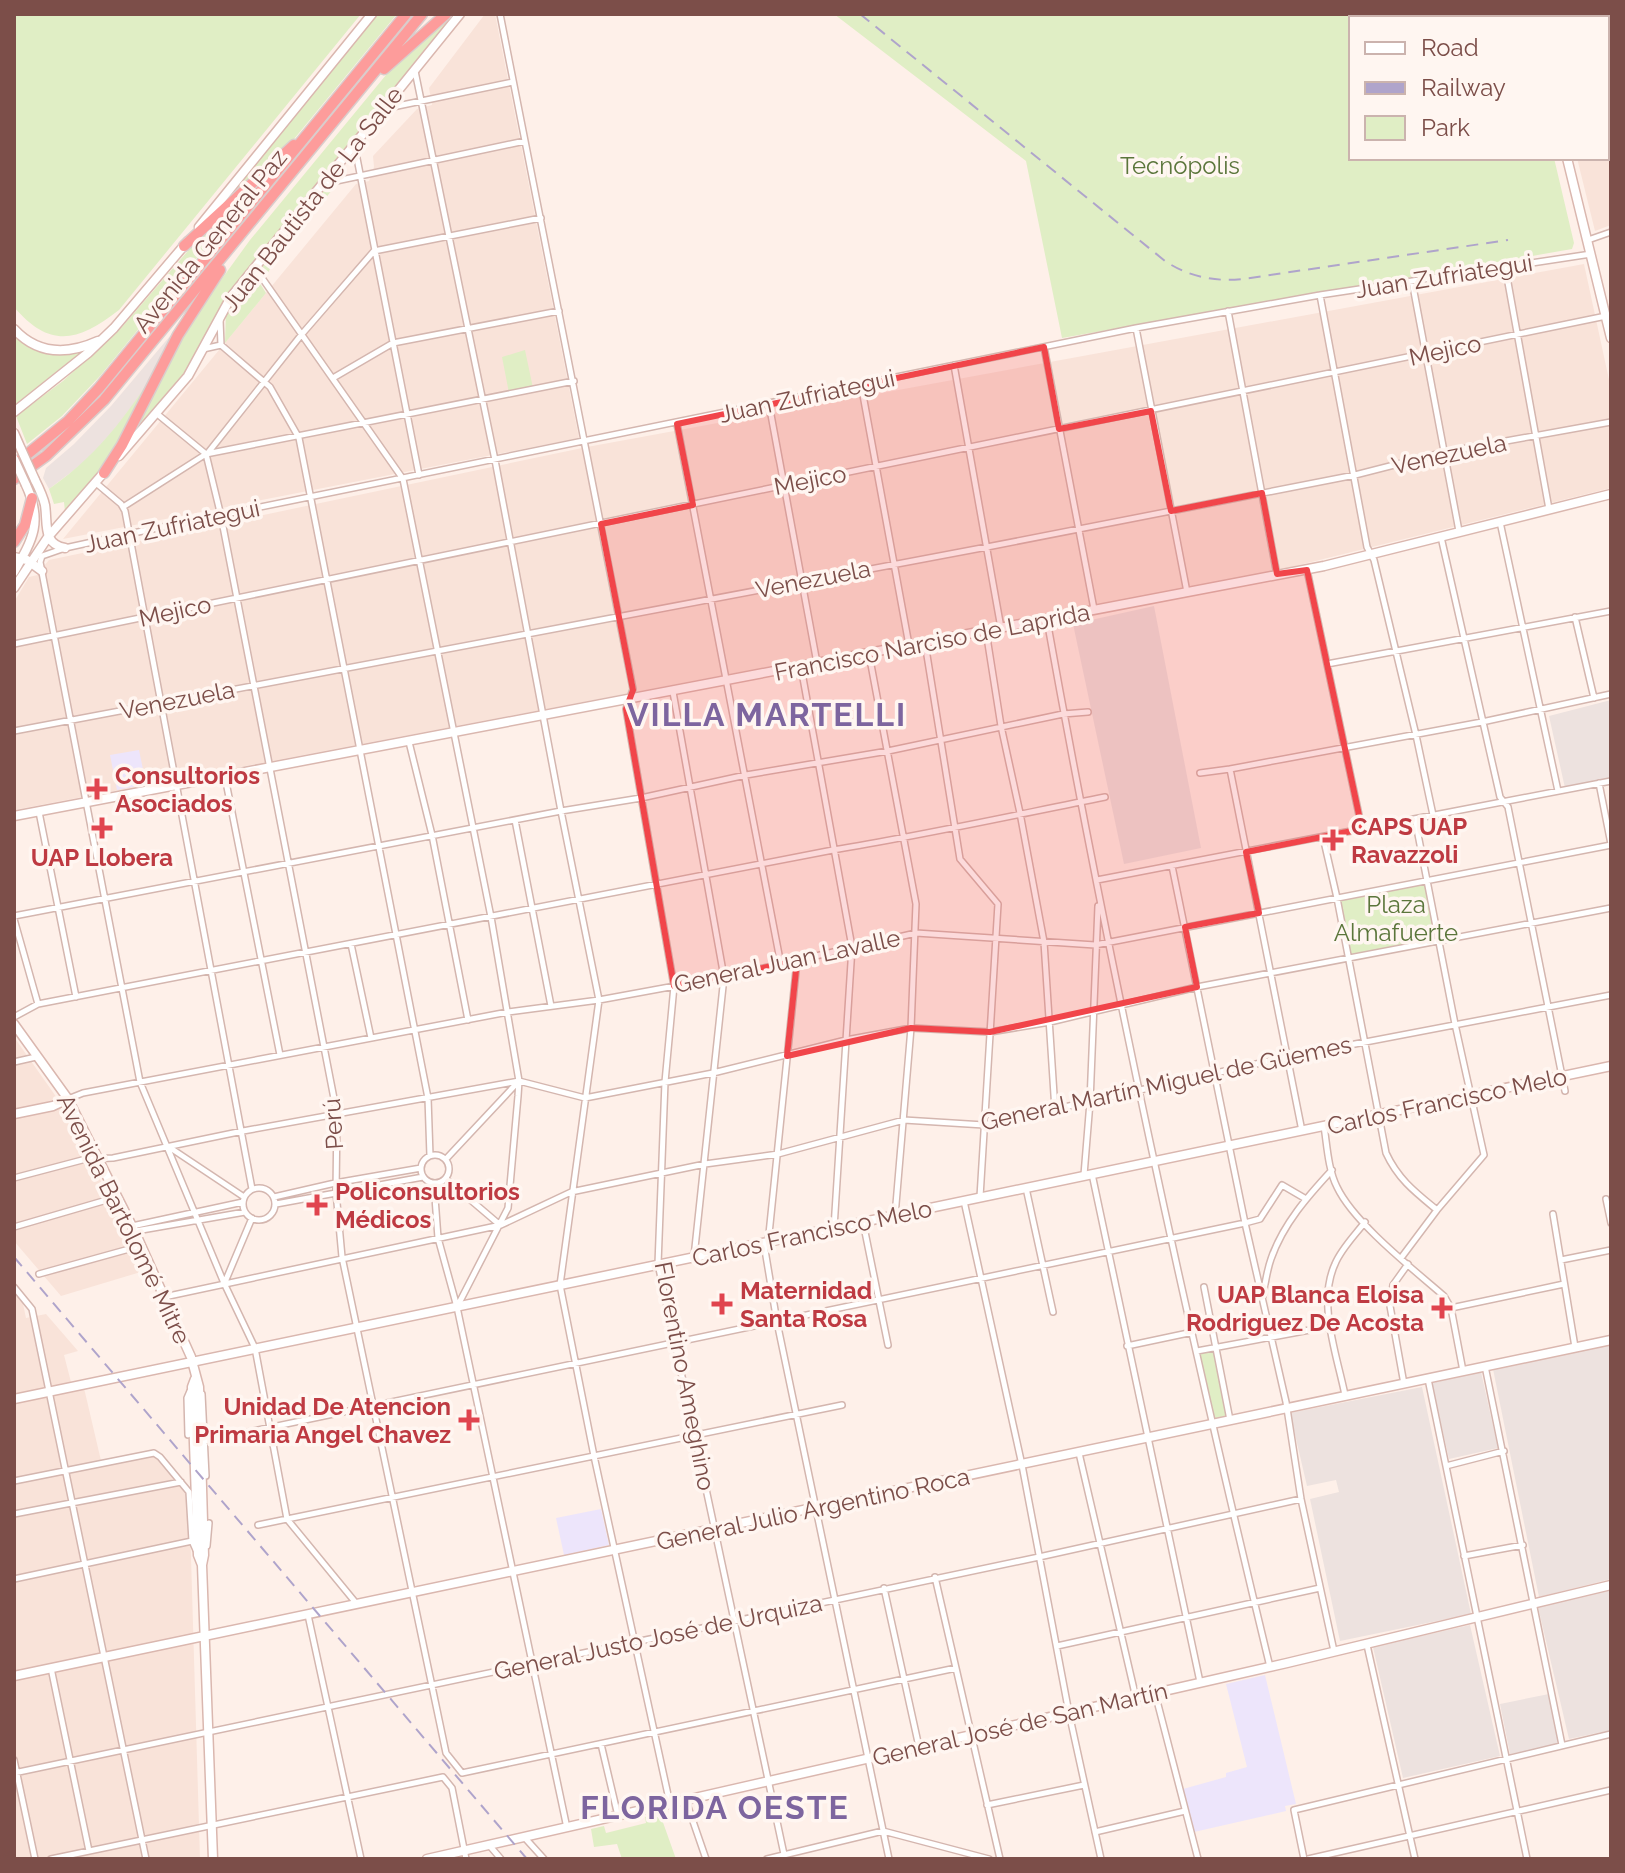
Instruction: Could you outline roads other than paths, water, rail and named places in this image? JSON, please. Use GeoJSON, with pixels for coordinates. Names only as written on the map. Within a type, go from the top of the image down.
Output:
{"type":"FeatureCollection","features":[{"type":"Feature","properties":{"kind":"highway","name":"Avenida General Paz"},"geometry":{"type":"LineString","coordinates":[[17,459],[68,421],[99,388],[406,14]]}},
{"type":"Feature","properties":{"kind":"highway","name":"Avenida General Paz"},"geometry":{"type":"LineString","coordinates":[[14,479],[61,442],[112,391],[422,14]]}},
{"type":"Feature","properties":{"kind":"highway"},"geometry":{"type":"LineString","coordinates":[[356,94],[446,14]]}},
{"type":"Feature","properties":{"kind":"highway"},"geometry":{"type":"LineString","coordinates":[[184,246],[311,131]]}},
{"type":"Feature","properties":{"kind":"highway"},"geometry":{"type":"LineString","coordinates":[[104,473],[122,445],[178,335],[247,228]]}},
{"type":"Feature","properties":{"kind":"highway"},"geometry":{"type":"LineString","coordinates":[[14,487],[61,442]]}},
{"type":"Feature","properties":{"kind":"highway"},"geometry":{"type":"LineString","coordinates":[[14,542],[24,527],[32,498]]}},
{"type":"Feature","properties":{"kind":"street","name":"Avenida General Paz"},"geometry":{"type":"LineString","coordinates":[[14,412],[76,363],[122,319],[372,14]]}},
{"type":"Feature","properties":{"kind":"street","name":"Juan Bautista de La Salle"},"geometry":{"type":"LineString","coordinates":[[32,563],[48,537],[188,376],[220,315],[254,267],[460,14]]}},
{"type":"Feature","properties":{"kind":"street","name":"Florentino Ameghino"},"geometry":{"type":"LineString","coordinates":[[500,14],[633,689],[626,709],[674,986],[665,1082],[664,1173],[658,1264],[784,1857]]}},
{"type":"Feature","properties":{"kind":"street"},"geometry":{"type":"LineString","coordinates":[[414,70],[495,460],[599,1000],[560,1285],[670,1805]]}},
{"type":"Feature","properties":{"kind":"street"},"geometry":{"type":"LineString","coordinates":[[382,109],[513,82]]}},
{"type":"Feature","properties":{"kind":"street"},"geometry":{"type":"LineString","coordinates":[[320,184],[525,141]]}},
{"type":"Feature","properties":{"kind":"street"},"geometry":{"type":"LineString","coordinates":[[354,143],[419,475]]}},
{"type":"Feature","properties":{"kind":"street"},"geometry":{"type":"LineString","coordinates":[[1568,160],[1611,338]]}},
{"type":"Feature","properties":{"kind":"street"},"geometry":{"type":"LineString","coordinates":[[123,507],[206,454],[302,334],[374,251],[541,218]]}},
{"type":"Feature","properties":{"kind":"street"},"geometry":{"type":"LineString","coordinates":[[1588,240],[1611,232]]}},
{"type":"Feature","properties":{"kind":"street","name":"Juan Zufriategui"},"geometry":{"type":"LineString","coordinates":[[42,571],[42,556],[65,548],[861,384],[1228,311],[1592,254]]}},
{"type":"Feature","properties":{"kind":"street"},"geometry":{"type":"LineString","coordinates":[[1505,266],[1549,509]]}},
{"type":"Feature","properties":{"kind":"street"},"geometry":{"type":"LineString","coordinates":[[254,267],[403,479],[491,917],[519,1081],[508,1208],[457,1307]]}},
{"type":"Feature","properties":{"kind":"street"},"geometry":{"type":"LineString","coordinates":[[1412,281],[1459,532]]}},
{"type":"Feature","properties":{"kind":"street"},"geometry":{"type":"LineString","coordinates":[[1320,295],[1367,547],[1374,560],[1433,815]]}},
{"type":"Feature","properties":{"kind":"street"},"geometry":{"type":"LineString","coordinates":[[333,378],[393,343],[559,311]]}},
{"type":"Feature","properties":{"kind":"street"},"geometry":{"type":"LineString","coordinates":[[1228,311],[1277,575]]}},
{"type":"Feature","properties":{"kind":"street"},"geometry":{"type":"LineString","coordinates":[[220,315],[221,345],[265,380],[299,438],[428,1098],[430,1156]]}},
{"type":"Feature","properties":{"kind":"street","name":"Mejico"},"geometry":{"type":"LineString","coordinates":[[14,644],[1606,316]]}},
{"type":"Feature","properties":{"kind":"street"},"geometry":{"type":"LineString","coordinates":[[1136,328],[1187,592]]}},
{"type":"Feature","properties":{"kind":"street"},"geometry":{"type":"LineString","coordinates":[[14,329],[35,346],[56,352],[75,349],[102,338]]}},
{"type":"Feature","properties":{"kind":"street"},"geometry":{"type":"LineString","coordinates":[[203,349],[221,345]]}},
{"type":"Feature","properties":{"kind":"street"},"geometry":{"type":"LineString","coordinates":[[1044,347],[1094,610]]}},
{"type":"Feature","properties":{"kind":"street"},"geometry":{"type":"LineString","coordinates":[[954,365],[1001,628]]}},
{"type":"Feature","properties":{"kind":"street"},"geometry":{"type":"LineString","coordinates":[[156,413],[206,454],[299,438],[574,381]]}},
{"type":"Feature","properties":{"kind":"street"},"geometry":{"type":"LineString","coordinates":[[861,384],[910,646]]}},
{"type":"Feature","properties":{"kind":"street"},"geometry":{"type":"LineString","coordinates":[[769,404],[818,664]]}},
{"type":"Feature","properties":{"kind":"street","name":"Venezuela"},"geometry":{"type":"LineString","coordinates":[[14,731],[987,547],[1355,475],[1445,452],[1611,422]]}},
{"type":"Feature","properties":{"kind":"street"},"geometry":{"type":"LineString","coordinates":[[677,424],[781,965]]}},
{"type":"Feature","properties":{"kind":"street"},"geometry":{"type":"LineString","coordinates":[[14,433],[17,459],[36,513],[32,563],[14,588]]}},
{"type":"Feature","properties":{"kind":"street","name":"Perú"},"geometry":{"type":"LineString","coordinates":[[206,454],[221,516],[337,1114],[335,1183],[342,1257],[446,1753],[462,1773],[551,1754]]}},
{"type":"Feature","properties":{"kind":"street"},"geometry":{"type":"LineString","coordinates":[[17,459],[35,480],[44,502],[48,537],[54,545],[65,548]]}},
{"type":"Feature","properties":{"kind":"street"},"geometry":{"type":"LineString","coordinates":[[96,483],[123,507],[252,1189],[244,1200],[196,1216],[133,1229]]}},
{"type":"Feature","properties":{"kind":"street","name":"Francisco Narciso de Laprida"},"geometry":{"type":"LineString","coordinates":[[14,816],[1307,570],[1611,494]]}},
{"type":"Feature","properties":{"kind":"street"},"geometry":{"type":"LineString","coordinates":[[1500,521],[1558,791]]}},
{"type":"Feature","properties":{"kind":"street"},"geometry":{"type":"LineString","coordinates":[[14,572],[18,557],[35,527]]}},
{"type":"Feature","properties":{"kind":"street","name":"Juan Bautista de La Salle"},"geometry":{"type":"LineString","coordinates":[[18,557],[48,537]]}},
{"type":"Feature","properties":{"kind":"street"},"geometry":{"type":"LineString","coordinates":[[1441,537],[1500,797],[1508,807],[1565,1091]]}},
{"type":"Feature","properties":{"kind":"street"},"geometry":{"type":"LineString","coordinates":[[18,557],[42,571],[140,1082],[224,1283],[255,1348],[287,1519],[356,1603]]}},
{"type":"Feature","properties":{"kind":"street"},"geometry":{"type":"LineString","coordinates":[[1307,570],[1362,829]]}},
{"type":"Feature","properties":{"kind":"street"},"geometry":{"type":"LineString","coordinates":[[1327,664],[1611,611]]}},
{"type":"Feature","properties":{"kind":"street"},"geometry":{"type":"LineString","coordinates":[[1575,617],[1594,698]]}},
{"type":"Feature","properties":{"kind":"street"},"geometry":{"type":"LineString","coordinates":[[1047,620],[1121,1005],[1211,1424],[1270,1667]]}},
{"type":"Feature","properties":{"kind":"street"},"geometry":{"type":"LineString","coordinates":[[986,631],[1001,726],[1044,942],[1055,1110]]}},
{"type":"Feature","properties":{"kind":"street"},"geometry":{"type":"LineString","coordinates":[[925,643],[960,859],[998,904],[980,1198]]}},
{"type":"Feature","properties":{"kind":"street"},"geometry":{"type":"LineString","coordinates":[[869,654],[916,904],[911,1028],[895,1216]]}},
{"type":"Feature","properties":{"kind":"street"},"geometry":{"type":"LineString","coordinates":[[801,667],[852,947],[834,1228]]}},
{"type":"Feature","properties":{"kind":"street"},"geometry":{"type":"LineString","coordinates":[[673,692],[724,977],[694,1257]]}},
{"type":"Feature","properties":{"kind":"street"},"geometry":{"type":"LineString","coordinates":[[1200,773],[1416,735],[1611,694]]}},
{"type":"Feature","properties":{"kind":"street"},"geometry":{"type":"LineString","coordinates":[[38,1004],[14,918],[432,835],[888,751],[1063,714],[1088,712]]}},
{"type":"Feature","properties":{"kind":"street"},"geometry":{"type":"LineString","coordinates":[[409,742],[432,835],[468,1020]]}},
{"type":"Feature","properties":{"kind":"street"},"geometry":{"type":"LineString","coordinates":[[1230,769],[1302,1131]]}},
{"type":"Feature","properties":{"kind":"street"},"geometry":{"type":"LineString","coordinates":[[225,777],[280,1055]]}},
{"type":"Feature","properties":{"kind":"street"},"geometry":{"type":"LineString","coordinates":[[1097,880],[1611,781]]}},
{"type":"Feature","properties":{"kind":"street"},"geometry":{"type":"LineString","coordinates":[[1599,783],[1611,844]]}},
{"type":"Feature","properties":{"kind":"street"},"geometry":{"type":"LineString","coordinates":[[14,1017],[38,1004],[833,850],[904,839],[1105,797]]}},
{"type":"Feature","properties":{"kind":"street"},"geometry":{"type":"LineString","coordinates":[[39,812],[76,997]]}},
{"type":"Feature","properties":{"kind":"street"},"geometry":{"type":"LineString","coordinates":[[1401,1258],[1484,1155],[1415,819]]}},
{"type":"Feature","properties":{"kind":"street"},"geometry":{"type":"LineString","coordinates":[[515,820],[551,1006]]}},
{"type":"Feature","properties":{"kind":"street"},"geometry":{"type":"LineString","coordinates":[[1323,837],[1386,1153],[1407,1187],[1437,1210]]}},
{"type":"Feature","properties":{"kind":"street","name":"General Juan Lavalle"},"geometry":{"type":"LineString","coordinates":[[14,1114],[53,1106],[83,1093],[508,1012],[599,1000],[724,977],[916,933],[1095,945],[1611,844]]}},
{"type":"Feature","properties":{"kind":"street"},"geometry":{"type":"LineString","coordinates":[[1172,866],[1245,1223],[1273,1337],[1301,1499],[1334,1651]]}},
{"type":"Feature","properties":{"kind":"street"},"geometry":{"type":"LineString","coordinates":[[1099,897],[1088,1175],[1200,1683]]}},
{"type":"Feature","properties":{"kind":"street"},"geometry":{"type":"LineString","coordinates":[[14,1178],[86,1159],[113,1158],[519,1081],[585,1098],[713,1073],[846,1040],[911,1028],[990,1032],[1050,1022],[1197,987],[1611,908]]}},
{"type":"Feature","properties":{"kind":"street"},"geometry":{"type":"LineString","coordinates":[[351,944],[371,1038]]}},
{"type":"Feature","properties":{"kind":"street"},"geometry":{"type":"LineString","coordinates":[[797,961],[765,1250],[777,1322],[889,1859]]}},
{"type":"Feature","properties":{"kind":"street","name":"General Martín Miguel de Güemes"},"geometry":{"type":"LineString","coordinates":[[164,1297],[501,1225],[571,1192],[705,1164],[778,1154],[904,1120],[984,1125],[1287,1057],[1611,995]]}},
{"type":"Feature","properties":{"kind":"street","name":"Avenida Bartolomé Mitre"},"geometry":{"type":"LineString","coordinates":[[14,1024],[68,1099],[133,1229],[192,1362],[196,1384],[213,1859]]}},
{"type":"Feature","properties":{"kind":"street"},"geometry":{"type":"LineString","coordinates":[[14,1062],[39,1057]]}},
{"type":"Feature","properties":{"kind":"street","name":"Carlos Francisco Melo"},"geometry":{"type":"LineString","coordinates":[[14,1399],[1611,1066]]}},
{"type":"Feature","properties":{"kind":"street"},"geometry":{"type":"LineString","coordinates":[[446,1159],[519,1081]]}},
{"type":"Feature","properties":{"kind":"street"},"geometry":{"type":"LineString","coordinates":[[1324,1126],[1335,1183],[1344,1200],[1444,1296],[1451,1308],[1463,1371]]}},
{"type":"Feature","properties":{"kind":"street"},"geometry":{"type":"LineString","coordinates":[[168,1146],[244,1200],[245,1212],[259,1220],[268,1217],[275,1201],[335,1183],[421,1168]]}},
{"type":"Feature","properties":{"kind":"street"},"geometry":{"type":"LineString","coordinates":[[423,1177],[421,1168],[424,1160],[439,1155],[446,1159],[450,1167],[446,1179],[434,1184]]}},
{"type":"Feature","properties":{"kind":"street"},"geometry":{"type":"LineString","coordinates":[[1263,1297],[1271,1258],[1306,1199],[1332,1170]]}},
{"type":"Feature","properties":{"kind":"street"},"geometry":{"type":"LineString","coordinates":[[275,1201],[423,1177],[434,1184]]}},
{"type":"Feature","properties":{"kind":"street"},"geometry":{"type":"LineString","coordinates":[[446,1179],[501,1225]]}},
{"type":"Feature","properties":{"kind":"street"},"geometry":{"type":"LineString","coordinates":[[434,1184],[438,1238],[457,1307],[567,1828]]}},
{"type":"Feature","properties":{"kind":"street"},"geometry":{"type":"LineString","coordinates":[[205,1441],[1245,1223],[1260,1219],[1282,1185],[1306,1199]]}},
{"type":"Feature","properties":{"kind":"street"},"geometry":{"type":"LineString","coordinates":[[252,1189],[263,1188],[275,1201]]}},
{"type":"Feature","properties":{"kind":"street"},"geometry":{"type":"LineString","coordinates":[[1026,1188],[1053,1312]]}},
{"type":"Feature","properties":{"kind":"street"},"geometry":{"type":"LineString","coordinates":[[14,1227],[117,1197]]}},
{"type":"Feature","properties":{"kind":"street"},"geometry":{"type":"LineString","coordinates":[[1606,1199],[1611,1223]]}},
{"type":"Feature","properties":{"kind":"street"},"geometry":{"type":"LineString","coordinates":[[964,1201],[1022,1465],[1069,1713],[1101,1859]]}},
{"type":"Feature","properties":{"kind":"street"},"geometry":{"type":"LineString","coordinates":[[196,1216],[245,1212]]}},
{"type":"Feature","properties":{"kind":"street"},"geometry":{"type":"LineString","coordinates":[[1553,1214],[1575,1347]]}},
{"type":"Feature","properties":{"kind":"street"},"geometry":{"type":"LineString","coordinates":[[224,1283],[252,1218]]}},
{"type":"Feature","properties":{"kind":"street"},"geometry":{"type":"LineString","coordinates":[[863,1222],[888,1345]]}},
{"type":"Feature","properties":{"kind":"street"},"geometry":{"type":"LineString","coordinates":[[1345,1396],[1331,1326],[1329,1295],[1334,1264],[1365,1222]]}},
{"type":"Feature","properties":{"kind":"street"},"geometry":{"type":"LineString","coordinates":[[39,1274],[141,1246]]}},
{"type":"Feature","properties":{"kind":"street"},"geometry":{"type":"LineString","coordinates":[[1561,1260],[1611,1250]]}},
{"type":"Feature","properties":{"kind":"street"},"geometry":{"type":"LineString","coordinates":[[1404,1384],[1390,1306],[1393,1285],[1408,1264]]}},
{"type":"Feature","properties":{"kind":"street"},"geometry":{"type":"LineString","coordinates":[[1451,1308],[1564,1284]]}},
{"type":"Feature","properties":{"kind":"street"},"geometry":{"type":"LineString","coordinates":[[14,1287],[32,1309],[146,1859]]}},
{"type":"Feature","properties":{"kind":"street"},"geometry":{"type":"LineString","coordinates":[[1204,1287],[1230,1420]]}},
{"type":"Feature","properties":{"kind":"street"},"geometry":{"type":"LineString","coordinates":[[14,1302],[26,1299]]}},
{"type":"Feature","properties":{"kind":"street"},"geometry":{"type":"LineString","coordinates":[[1197,1351],[1331,1326]]}},
{"type":"Feature","properties":{"kind":"street"},"geometry":{"type":"LineString","coordinates":[[1127,1346],[1193,1332]]}},
{"type":"Feature","properties":{"kind":"street","name":"General Julio Argentino Roca"},"geometry":{"type":"LineString","coordinates":[[14,1676],[1611,1340]]}},
{"type":"Feature","properties":{"kind":"street"},"geometry":{"type":"LineString","coordinates":[[1485,1366],[1562,1745]]}},
{"type":"Feature","properties":{"kind":"street"},"geometry":{"type":"LineString","coordinates":[[1428,1379],[1527,1859]]}},
{"type":"Feature","properties":{"kind":"street"},"geometry":{"type":"LineString","coordinates":[[188,1435],[187,1398],[196,1384],[204,1397],[206,1476]]}},
{"type":"Feature","properties":{"kind":"street"},"geometry":{"type":"LineString","coordinates":[[258,1525],[842,1405]]}},
{"type":"Feature","properties":{"kind":"street"},"geometry":{"type":"LineString","coordinates":[[1446,1466],[1504,1451]]}},
{"type":"Feature","properties":{"kind":"street"},"geometry":{"type":"LineString","coordinates":[[1079,1452],[1136,1698]]}},
{"type":"Feature","properties":{"kind":"street"},"geometry":{"type":"LineString","coordinates":[[14,1481],[154,1453],[189,1492],[192,1541],[201,1558]]}},
{"type":"Feature","properties":{"kind":"street"},"geometry":{"type":"LineString","coordinates":[[14,1514],[182,1482]]}},
{"type":"Feature","properties":{"kind":"street","name":"General Justo José de Urquiza"},"geometry":{"type":"LineString","coordinates":[[15,1772],[432,1686],[1301,1499]]}},
{"type":"Feature","properties":{"kind":"street"},"geometry":{"type":"LineString","coordinates":[[201,1558],[209,1523]]}},
{"type":"Feature","properties":{"kind":"street"},"geometry":{"type":"LineString","coordinates":[[14,1579],[192,1541]]}},
{"type":"Feature","properties":{"kind":"street"},"geometry":{"type":"LineString","coordinates":[[1464,1556],[1523,1545]]}},
{"type":"Feature","properties":{"kind":"street"},"geometry":{"type":"LineString","coordinates":[[935,1577],[1000,1859]]}},
{"type":"Feature","properties":{"kind":"street","name":"General José de San Martín"},"geometry":{"type":"LineString","coordinates":[[427,1859],[465,1855],[489,1845],[1270,1667],[1611,1585]]}},
{"type":"Feature","properties":{"kind":"street"},"geometry":{"type":"LineString","coordinates":[[884,1588],[919,1747]]}},
{"type":"Feature","properties":{"kind":"street"},"geometry":{"type":"LineString","coordinates":[[1057,1646],[1320,1588]]}},
{"type":"Feature","properties":{"kind":"street"},"geometry":{"type":"LineString","coordinates":[[308,1615],[361,1859]]}},
{"type":"Feature","properties":{"kind":"street"},"geometry":{"type":"LineString","coordinates":[[1367,1644],[1415,1859]]}},
{"type":"Feature","properties":{"kind":"street"},"geometry":{"type":"LineString","coordinates":[[51,1668],[89,1851]]}},
{"type":"Feature","properties":{"kind":"street"},"geometry":{"type":"LineString","coordinates":[[551,1754],[956,1668]]}},
{"type":"Feature","properties":{"kind":"street"},"geometry":{"type":"LineString","coordinates":[[1155,1693],[1198,1859]]}},
{"type":"Feature","properties":{"kind":"street"},"geometry":{"type":"LineString","coordinates":[[1611,1734],[1294,1810],[1306,1859],[1611,1790]]}},
{"type":"Feature","properties":{"kind":"street"},"geometry":{"type":"LineString","coordinates":[[601,1744],[618,1816]]}},
{"type":"Feature","properties":{"kind":"street"},"geometry":{"type":"LineString","coordinates":[[14,1760],[35,1859]]}},
{"type":"Feature","properties":{"kind":"street"},"geometry":{"type":"LineString","coordinates":[[51,1859],[443,1777],[452,1788],[465,1855]]}},
{"type":"Feature","properties":{"kind":"street"},"geometry":{"type":"LineString","coordinates":[[987,1805],[1084,1785]]}},
{"type":"Feature","properties":{"kind":"street"},"geometry":{"type":"LineString","coordinates":[[686,1801],[706,1859]]}},
{"type":"Feature","properties":{"kind":"street"},"geometry":{"type":"LineString","coordinates":[[1095,1832],[1185,1811]]}},
{"type":"Feature","properties":{"kind":"street"},"geometry":{"type":"LineString","coordinates":[[767,1859],[883,1831],[989,1859]]}},
{"type":"Feature","properties":{"kind":"street"},"geometry":{"type":"LineString","coordinates":[[525,1838],[544,1859]]}},
{"type":"Feature","properties":{"kind":"street"},"geometry":{"type":"LineString","coordinates":[[489,1845],[501,1859]]}},
{"type":"Feature","properties":{"kind":"railway"},"geometry":{"type":"LineString","coordinates":[[860,14],[1165,261],[1193,275],[1222,280],[1243,279],[1508,240]]}},
{"type":"Feature","properties":{"kind":"railway"},"geometry":{"type":"LineString","coordinates":[[14,1257],[527,1859]]}},
{"type":"Feature","properties":{"kind":"place","name":"Consultorios Asociados"},"geometry":{"type":"Point","coordinates":[97,789]}},
{"type":"Feature","properties":{"kind":"place","name":"UAP Llobera"},"geometry":{"type":"Point","coordinates":[102,828]}},
{"type":"Feature","properties":{"kind":"place","name":"CAPS UAP Ravazzoli"},"geometry":{"type":"Point","coordinates":[1333,840]}},
{"type":"Feature","properties":{"kind":"place","name":"Policonsultorios Médicos"},"geometry":{"type":"Point","coordinates":[317,1205]}},
{"type":"Feature","properties":{"kind":"place","name":"Maternidad Santa Rosa"},"geometry":{"type":"Point","coordinates":[722,1304]}},
{"type":"Feature","properties":{"kind":"place","name":"UAP Blanca Eloisa Rodriguez De Acosta"},"geometry":{"type":"Point","coordinates":[1442,1308]}},
{"type":"Feature","properties":{"kind":"place","name":"Unidad De Atencion Primaria Angel Chavez"},"geometry":{"type":"Point","coordinates":[469,1420]}},
{"type":"Feature","properties":{"kind":"district","name":"VILLA MARTELLI"},"geometry":{"type":"Point","coordinates":[767,714]}},
{"type":"Feature","properties":{"kind":"district","name":"FLORIDA OESTE"},"geometry":{"type":"Point","coordinates":[715,1807]}},
{"type":"Feature","properties":{"kind":"park label","name":"Tecnópolis"},"geometry":{"type":"Point","coordinates":[1180,165]}},
{"type":"Feature","properties":{"kind":"park label","name":"Plaza Almafuerte"},"geometry":{"type":"Point","coordinates":[1396,918]}}]}
